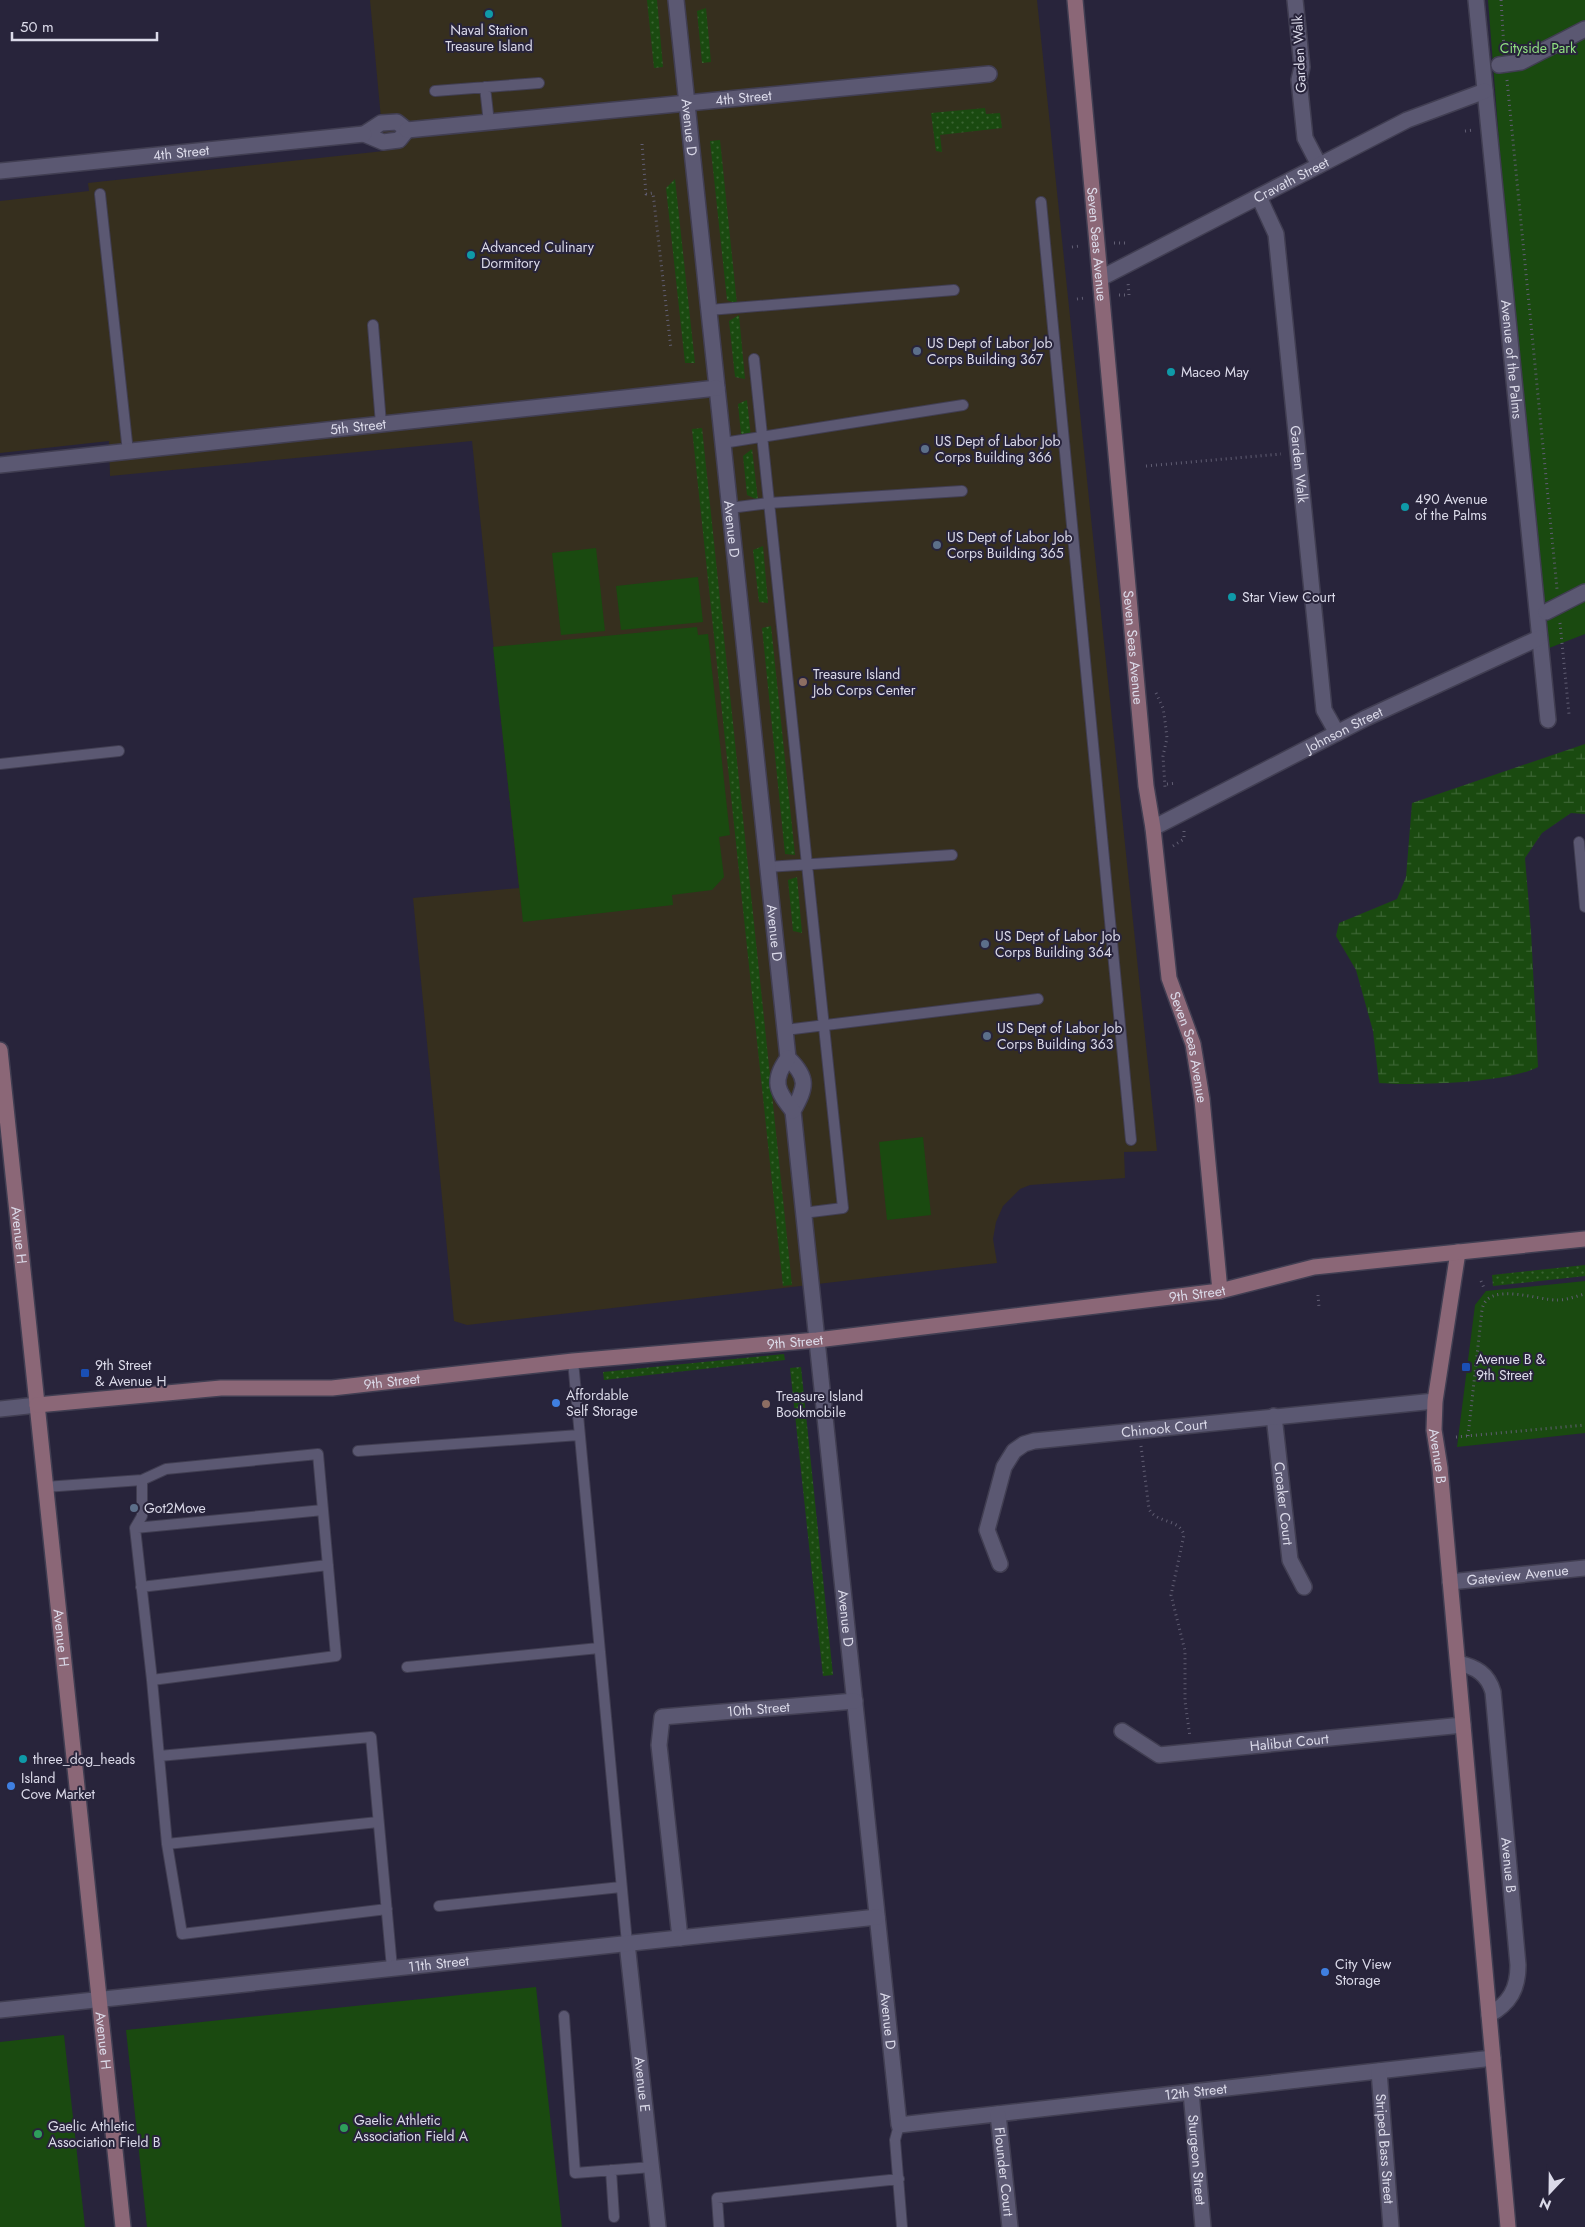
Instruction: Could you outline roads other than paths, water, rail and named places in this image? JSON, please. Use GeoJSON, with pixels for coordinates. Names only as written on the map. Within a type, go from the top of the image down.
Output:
{"type":"FeatureCollection","features":[{"type":"Feature","properties":{"kind":"street","name":"Avenue D"},"geometry":{"type":"LineString","coordinates":[[676,0],[788,1058],[800,1070],[804,1092],[793,1111]]}},
{"type":"Feature","properties":{"kind":"street","name":"Seven Seas Avenue"},"geometry":{"type":"LineString","coordinates":[[1074,0],[1101,278],[1146,786],[1153,828],[1169,978],[1193,1044],[1202,1099],[1220,1290]]}},
{"type":"Feature","properties":{"kind":"street","name":"Garden Walk"},"geometry":{"type":"LineString","coordinates":[[1295,0],[1302,67],[1299,80],[1305,138],[1319,165]]}},
{"type":"Feature","properties":{"kind":"street","name":"Avenue of the Palms"},"geometry":{"type":"LineString","coordinates":[[1476,0],[1548,720]]}},
{"type":"Feature","properties":{"kind":"street"},"geometry":{"type":"LineString","coordinates":[[1502,64],[1522,62],[1585,29]]}},
{"type":"Feature","properties":{"kind":"street","name":"4th Street"},"geometry":{"type":"LineString","coordinates":[[0,171],[364,134],[383,142],[399,140],[407,130],[989,74]]}},
{"type":"Feature","properties":{"kind":"street","name":"Cravath Street"},"geometry":{"type":"LineString","coordinates":[[1101,278],[1407,120],[1485,91]]}},
{"type":"Feature","properties":{"kind":"street","name":"Garden Walk"},"geometry":{"type":"LineString","coordinates":[[1259,197],[1276,234],[1324,710],[1337,733]]}},
{"type":"Feature","properties":{"kind":"street","name":"5th Street"},"geometry":{"type":"LineString","coordinates":[[0,465],[717,388]]}},
{"type":"Feature","properties":{"kind":"street"},"geometry":{"type":"LineString","coordinates":[[1552,609],[1585,592]]}},
{"type":"Feature","properties":{"kind":"street","name":"Johnson Street"},"geometry":{"type":"LineString","coordinates":[[1153,828],[1337,733],[1539,638]]}},
{"type":"Feature","properties":{"kind":"street","name":"Avenue H"},"geometry":{"type":"LineString","coordinates":[[0,1050],[3,1113],[37,1404],[123,2227]]}},
{"type":"Feature","properties":{"kind":"street","name":"Avenue D"},"geometry":{"type":"LineString","coordinates":[[788,1058],[778,1071],[779,1094],[793,1111],[899,2125]]}},
{"type":"Feature","properties":{"kind":"street","name":"9th Street"},"geometry":{"type":"LineString","coordinates":[[0,1409],[221,1388],[332,1388],[572,1361],[817,1340],[1220,1290],[1314,1267],[1585,1239]]}},
{"type":"Feature","properties":{"kind":"street","name":"Avenue B"},"geometry":{"type":"LineString","coordinates":[[1458,1252],[1435,1401],[1434,1430],[1440,1468],[1508,2227]]}},
{"type":"Feature","properties":{"kind":"street","name":"Chinook Court"},"geometry":{"type":"LineString","coordinates":[[1000,1564],[987,1530],[1004,1467],[1014,1451],[1024,1444],[1034,1441],[1435,1401]]}},
{"type":"Feature","properties":{"kind":"street","name":"Croaker Court"},"geometry":{"type":"LineString","coordinates":[[1274,1416],[1290,1560],[1304,1587]]}},
{"type":"Feature","properties":{"kind":"street","name":"Gateview Avenue"},"geometry":{"type":"LineString","coordinates":[[1450,1582],[1585,1568]]}},
{"type":"Feature","properties":{"kind":"street","name":"Avenue B"},"geometry":{"type":"LineString","coordinates":[[1458,1663],[1483,1673],[1493,1692],[1514,1926],[1517,1984],[1515,1991],[1505,2005],[1489,2015]]}},
{"type":"Feature","properties":{"kind":"street","name":"10th Street"},"geometry":{"type":"LineString","coordinates":[[680,1938],[659,1745],[662,1717],[855,1701]]}},
{"type":"Feature","properties":{"kind":"street","name":"Halibut Court"},"geometry":{"type":"LineString","coordinates":[[1122,1731],[1159,1756],[1463,1725]]}},
{"type":"Feature","properties":{"kind":"street","name":"11th Street"},"geometry":{"type":"LineString","coordinates":[[0,2010],[878,1917]]}},
{"type":"Feature","properties":{"kind":"street","name":"Avenue E"},"geometry":{"type":"LineString","coordinates":[[627,1943],[658,2227]]}},
{"type":"Feature","properties":{"kind":"street","name":"12th Street"},"geometry":{"type":"LineString","coordinates":[[899,2125],[1493,2058]]}},
{"type":"Feature","properties":{"kind":"street","name":"Striped Bass Street"},"geometry":{"type":"LineString","coordinates":[[1378,2071],[1391,2227]]}},
{"type":"Feature","properties":{"kind":"street","name":"Sturgeon Street"},"geometry":{"type":"LineString","coordinates":[[1191,2092],[1203,2227]]}},
{"type":"Feature","properties":{"kind":"street","name":"Flounder Court"},"geometry":{"type":"LineString","coordinates":[[998,2114],[1010,2227]]}},
{"type":"Feature","properties":{"kind":"lane"},"geometry":{"type":"LineString","coordinates":[[435,91],[539,83]]}},
{"type":"Feature","properties":{"kind":"lane"},"geometry":{"type":"LineString","coordinates":[[485,87],[489,122]]}},
{"type":"Feature","properties":{"kind":"lane"},"geometry":{"type":"LineString","coordinates":[[100,194],[128,452]]}},
{"type":"Feature","properties":{"kind":"lane"},"geometry":{"type":"LineString","coordinates":[[1040,202],[1131,1140]]}},
{"type":"Feature","properties":{"kind":"lane"},"geometry":{"type":"LineString","coordinates":[[709,310],[954,290]]}},
{"type":"Feature","properties":{"kind":"lane"},"geometry":{"type":"LineString","coordinates":[[372,325],[381,424]]}},
{"type":"Feature","properties":{"kind":"lane"},"geometry":{"type":"LineString","coordinates":[[754,359],[843,1208],[803,1213]]}},
{"type":"Feature","properties":{"kind":"lane"},"geometry":{"type":"LineString","coordinates":[[723,443],[963,405]]}},
{"type":"Feature","properties":{"kind":"lane"},"geometry":{"type":"LineString","coordinates":[[730,508],[769,503],[962,491]]}},
{"type":"Feature","properties":{"kind":"lane"},"geometry":{"type":"LineString","coordinates":[[0,764],[119,751]]}},
{"type":"Feature","properties":{"kind":"lane"},"geometry":{"type":"LineString","coordinates":[[1579,842],[1583,868],[1585,907]]}},
{"type":"Feature","properties":{"kind":"lane"},"geometry":{"type":"LineString","coordinates":[[768,867],[952,855]]}},
{"type":"Feature","properties":{"kind":"lane"},"geometry":{"type":"LineString","coordinates":[[785,1030],[1038,999]]}},
{"type":"Feature","properties":{"kind":"lane"},"geometry":{"type":"LineString","coordinates":[[572,1361],[627,1943]]}},
{"type":"Feature","properties":{"kind":"lane"},"geometry":{"type":"LineString","coordinates":[[358,1451],[580,1435]]}},
{"type":"Feature","properties":{"kind":"lane"},"geometry":{"type":"LineString","coordinates":[[45,1487],[142,1480],[166,1470],[318,1454],[336,1656],[152,1680]]}},
{"type":"Feature","properties":{"kind":"lane"},"geometry":{"type":"LineString","coordinates":[[142,1480],[142,1516],[135,1528],[152,1680],[167,1844],[182,1934],[387,1909]]}},
{"type":"Feature","properties":{"kind":"lane"},"geometry":{"type":"LineString","coordinates":[[135,1528],[322,1510]]}},
{"type":"Feature","properties":{"kind":"lane"},"geometry":{"type":"LineString","coordinates":[[141,1587],[328,1565]]}},
{"type":"Feature","properties":{"kind":"lane"},"geometry":{"type":"LineString","coordinates":[[406,1667],[599,1648]]}},
{"type":"Feature","properties":{"kind":"lane"},"geometry":{"type":"LineString","coordinates":[[159,1756],[370,1737],[392,1968]]}},
{"type":"Feature","properties":{"kind":"lane"},"geometry":{"type":"LineString","coordinates":[[167,1844],[378,1822]]}},
{"type":"Feature","properties":{"kind":"lane"},"geometry":{"type":"LineString","coordinates":[[439,1906],[621,1887]]}},
{"type":"Feature","properties":{"kind":"lane"},"geometry":{"type":"LineString","coordinates":[[564,2016],[575,2173],[652,2168]]}},
{"type":"Feature","properties":{"kind":"lane"},"geometry":{"type":"LineString","coordinates":[[897,2227],[902,2227],[895,2140],[899,2125]]}},
{"type":"Feature","properties":{"kind":"lane"},"geometry":{"type":"LineString","coordinates":[[611,2170],[614,2217]]}},
{"type":"Feature","properties":{"kind":"lane"},"geometry":{"type":"LineString","coordinates":[[719,2227],[717,2198],[899,2179]]}},
{"type":"Feature","properties":{"kind":"place","name":"Naval Station Treasure Island"},"geometry":{"type":"Point","coordinates":[489,14]}},
{"type":"Feature","properties":{"kind":"place","name":"Advanced Culinary Dormitory"},"geometry":{"type":"Point","coordinates":[471,255]}},
{"type":"Feature","properties":{"kind":"place","name":"US Dept of Labor Job Corps Building 367"},"geometry":{"type":"Point","coordinates":[917,351]}},
{"type":"Feature","properties":{"kind":"place","name":"Maceo May"},"geometry":{"type":"Point","coordinates":[1171,372]}},
{"type":"Feature","properties":{"kind":"place","name":"US Dept of Labor Job Corps Building 366"},"geometry":{"type":"Point","coordinates":[925,449]}},
{"type":"Feature","properties":{"kind":"place","name":"490 Avenue of the Palms"},"geometry":{"type":"Point","coordinates":[1405,507]}},
{"type":"Feature","properties":{"kind":"place","name":"US Dept of Labor Job Corps Building 365"},"geometry":{"type":"Point","coordinates":[937,545]}},
{"type":"Feature","properties":{"kind":"place","name":"Star View Court"},"geometry":{"type":"Point","coordinates":[1232,597]}},
{"type":"Feature","properties":{"kind":"place","name":"Treasure Island Job Corps Center"},"geometry":{"type":"Point","coordinates":[803,682]}},
{"type":"Feature","properties":{"kind":"place","name":"US Dept of Labor Job Corps Building 364"},"geometry":{"type":"Point","coordinates":[985,944]}},
{"type":"Feature","properties":{"kind":"place","name":"US Dept of Labor Job Corps Building 363"},"geometry":{"type":"Point","coordinates":[987,1036]}},
{"type":"Feature","properties":{"kind":"place","name":"Avenue B & 9th Street"},"geometry":{"type":"Point","coordinates":[1466,1367]}},
{"type":"Feature","properties":{"kind":"place","name":"9th Street & Avenue H"},"geometry":{"type":"Point","coordinates":[85,1373]}},
{"type":"Feature","properties":{"kind":"place","name":"Affordable Self Storage"},"geometry":{"type":"Point","coordinates":[556,1403]}},
{"type":"Feature","properties":{"kind":"place","name":"Treasure Island Bookmobile"},"geometry":{"type":"Point","coordinates":[766,1404]}},
{"type":"Feature","properties":{"kind":"place","name":"Got2Move"},"geometry":{"type":"Point","coordinates":[134,1508]}},
{"type":"Feature","properties":{"kind":"place","name":"three_dog_heads"},"geometry":{"type":"Point","coordinates":[23,1759]}},
{"type":"Feature","properties":{"kind":"place","name":"Island Cove Market"},"geometry":{"type":"Point","coordinates":[11,1786]}},
{"type":"Feature","properties":{"kind":"place","name":"City View Storage"},"geometry":{"type":"Point","coordinates":[1325,1972]}},
{"type":"Feature","properties":{"kind":"place","name":"Gaelic Athletic Association Field A"},"geometry":{"type":"Point","coordinates":[344,2128]}},
{"type":"Feature","properties":{"kind":"place","name":"Gaelic Athletic Association Field B"},"geometry":{"type":"Point","coordinates":[38,2134]}},
{"type":"Feature","properties":{"kind":"park label","name":"Cityside Park"},"geometry":{"type":"Point","coordinates":[1538,48]}}]}
